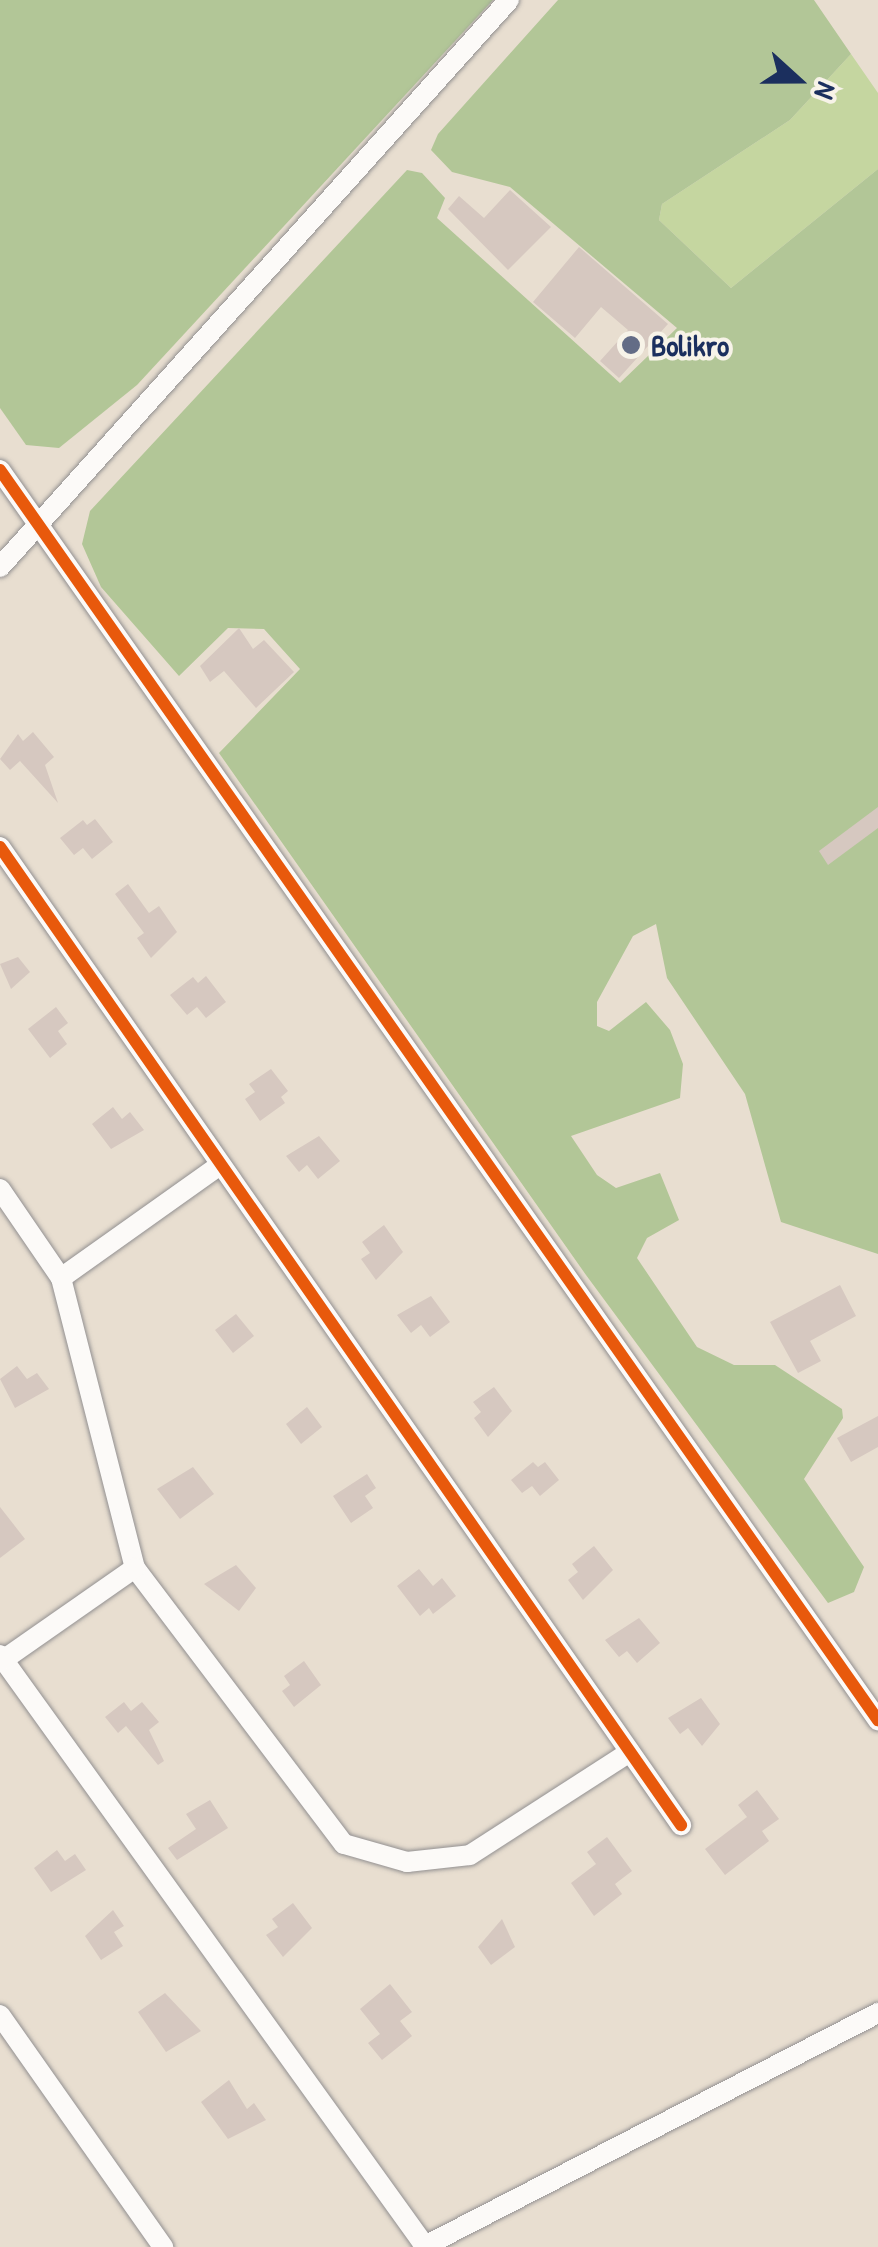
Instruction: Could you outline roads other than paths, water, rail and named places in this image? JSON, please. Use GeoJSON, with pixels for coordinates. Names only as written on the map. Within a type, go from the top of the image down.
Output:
{"type":"FeatureCollection","features":[{"type":"Feature","properties":{"kind":"street"},"geometry":{"type":"LineString","coordinates":[[0,568],[510,0]]}},
{"type":"Feature","properties":{"kind":"street"},"geometry":{"type":"LineString","coordinates":[[0,470],[878,1720]]}},
{"type":"Feature","properties":{"kind":"street"},"geometry":{"type":"LineString","coordinates":[[0,847],[217,1167],[681,1825]]}},
{"type":"Feature","properties":{"kind":"street"},"geometry":{"type":"LineString","coordinates":[[61,1278],[217,1167]]}},
{"type":"Feature","properties":{"kind":"street"},"geometry":{"type":"LineString","coordinates":[[0,1189],[61,1278],[136,1568],[344,1844],[407,1862],[470,1855],[630,1752]]}},
{"type":"Feature","properties":{"kind":"street"},"geometry":{"type":"LineString","coordinates":[[136,1568],[2,1658],[424,2246],[878,2013]]}},
{"type":"Feature","properties":{"kind":"street"},"geometry":{"type":"LineString","coordinates":[[0,2015],[153,2244]]}},
{"type":"Feature","properties":{"kind":"place","name":"Bolikro"},"geometry":{"type":"Point","coordinates":[631,345]}}]}
